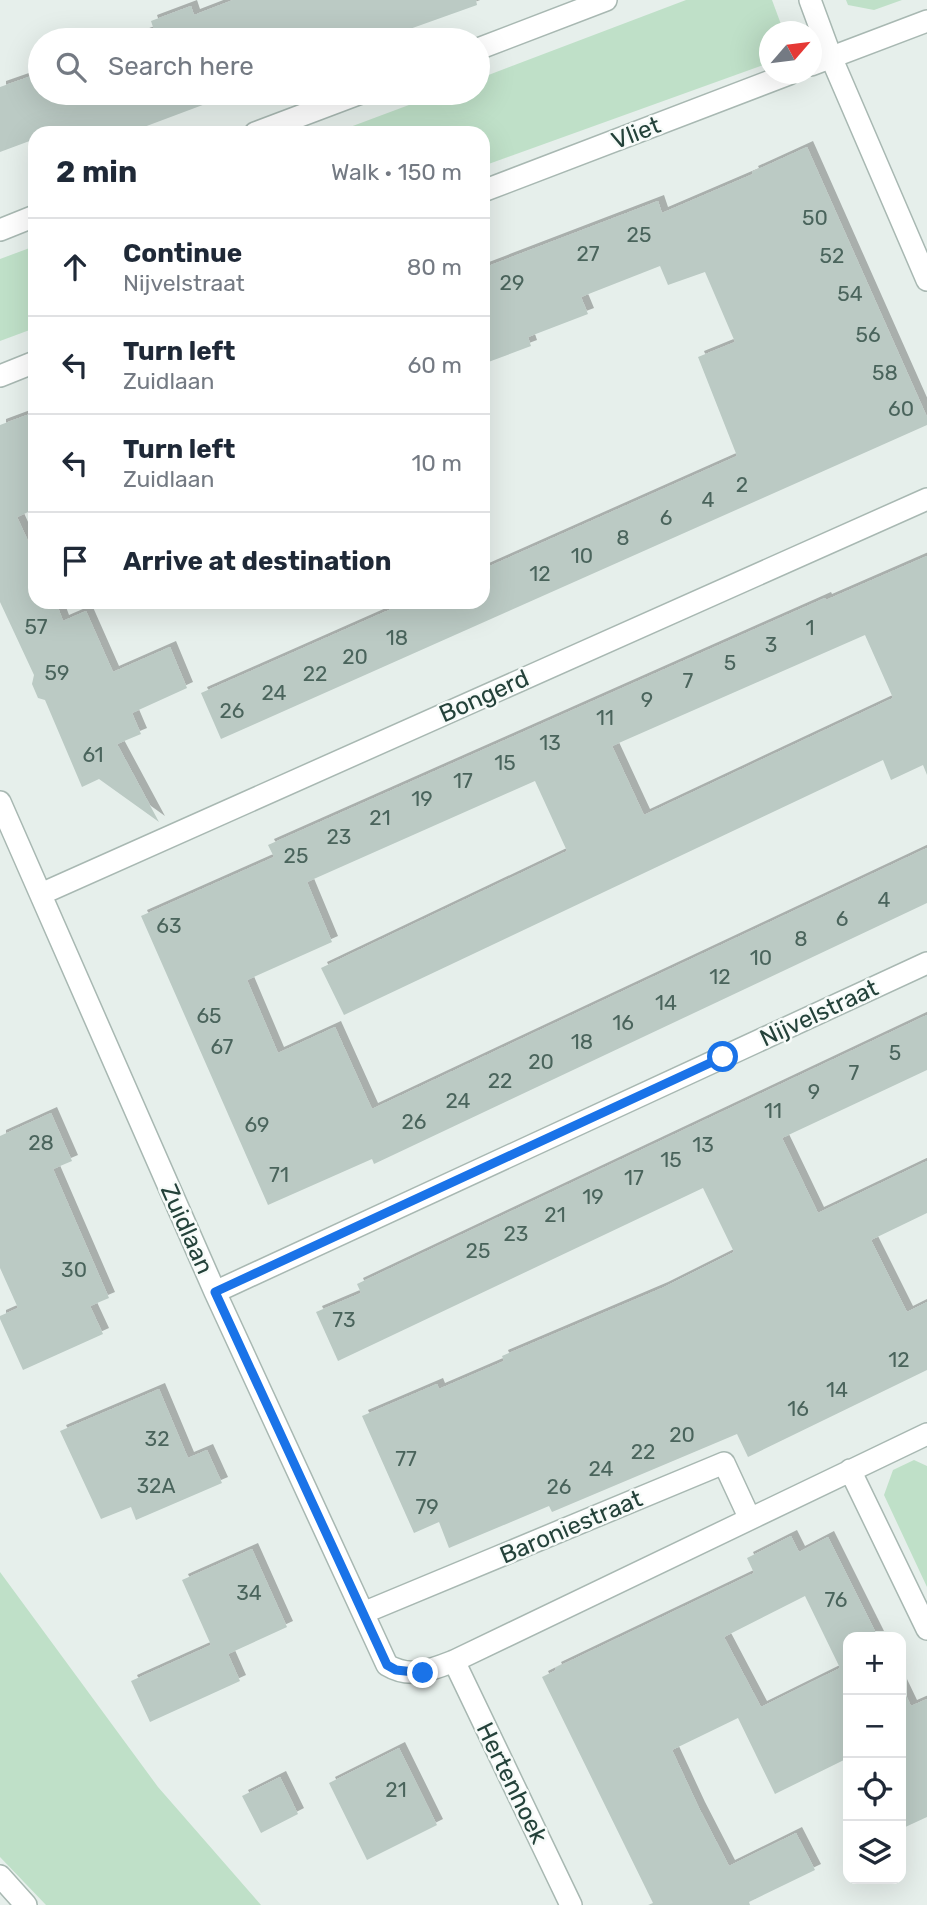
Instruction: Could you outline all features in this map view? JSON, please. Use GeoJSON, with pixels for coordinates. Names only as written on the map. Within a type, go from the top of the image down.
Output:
{"type":"FeatureCollection","features":[{"type":"Feature","properties":{"kind":"street"},"geometry":{"type":"LineString","coordinates":[[490,44],[606,0]]}},
{"type":"Feature","properties":{"kind":"street"},"geometry":{"type":"LineString","coordinates":[[810,0],[814,21]]}},
{"type":"Feature","properties":{"kind":"street"},"geometry":{"type":"LineString","coordinates":[[822,61],[927,21]]}},
{"type":"Feature","properties":{"kind":"street"},"geometry":{"type":"LineString","coordinates":[[822,63],[927,280]]}},
{"type":"Feature","properties":{"kind":"street","name":"Vliet"},"geometry":{"type":"LineString","coordinates":[[490,188],[763,84]]}},
{"type":"Feature","properties":{"kind":"street"},"geometry":{"type":"LineString","coordinates":[[274,126],[329,105]]}},
{"type":"Feature","properties":{"kind":"street"},"geometry":{"type":"LineString","coordinates":[[0,230],[28,219]]}},
{"type":"Feature","properties":{"kind":"street"},"geometry":{"type":"LineString","coordinates":[[0,376],[28,365]]}},
{"type":"Feature","properties":{"kind":"street","name":"Bongerd"},"geometry":{"type":"LineString","coordinates":[[41,894],[927,499]]}},
{"type":"Feature","properties":{"kind":"street","name":"Zuidlaan"},"geometry":{"type":"LineString","coordinates":[[0,802],[215,1292],[387,1665],[396,1670],[423,1673],[454,1661]]}},
{"type":"Feature","properties":{"kind":"street","name":"Nijvelstraat"},"geometry":{"type":"LineString","coordinates":[[215,1292],[927,963]]}},
{"type":"Feature","properties":{"kind":"street"},"geometry":{"type":"LineString","coordinates":[[454,1661],[749,1517],[927,1434]]}},
{"type":"Feature","properties":{"kind":"street","name":"Baroniestraat"},"geometry":{"type":"LineString","coordinates":[[363,1613],[724,1463],[749,1517]]}},
{"type":"Feature","properties":{"kind":"street"},"geometry":{"type":"LineString","coordinates":[[849,1470],[927,1629]]}},
{"type":"Feature","properties":{"kind":"street","name":"Hertenhoek"},"geometry":{"type":"LineString","coordinates":[[454,1661],[570,1905]]}},
{"type":"Feature","properties":{"kind":"street"},"geometry":{"type":"LineString","coordinates":[[0,1876],[26,1905]]}},
{"type":"Feature","properties":{"kind":"green space"},"geometry":{"type":"Polygon","coordinates":[[[686,0],[772,0],[780,21],[759,21],[759,67],[490,163],[490,126],[353,126],[409,105],[490,105],[490,74],[686,0]]]}},
{"type":"Feature","properties":{"kind":"green space"},"geometry":{"type":"Polygon","coordinates":[[[846,0],[902,0],[874,10],[848,5],[846,0]]]}},
{"type":"Feature","properties":{"kind":"green space"},"geometry":{"type":"Polygon","coordinates":[[[28,249],[28,331],[0,341],[0,259],[28,249]]]}},
{"type":"Feature","properties":{"kind":"green space"},"geometry":{"type":"Polygon","coordinates":[[[914,1460],[927,1466],[927,1587],[884,1495],[893,1470],[914,1460]]]}},
{"type":"Feature","properties":{"kind":"green space"},"geometry":{"type":"Polygon","coordinates":[[[0,1572],[158,1787],[261,1905],[46,1905],[0,1857],[0,1572]]]}},
{"type":"Feature","properties":{"kind":"building"},"geometry":{"type":"Polygon","coordinates":[[[233,0],[476,0],[477,5],[413,28],[153,28],[151,21],[191,6],[194,15],[233,0]]]}},
{"type":"Feature","properties":{"kind":"building"},"geometry":{"type":"Polygon","coordinates":[[[28,77],[28,105],[203,105],[147,126],[28,126],[28,142],[0,152],[0,87],[28,77]]]}},
{"type":"Feature","properties":{"kind":"building"},"geometry":{"type":"Polygon","coordinates":[[[807,147],[927,417],[927,425],[221,739],[201,693],[391,609],[490,609],[490,566],[737,456],[698,357],[735,342],[705,272],[668,285],[660,266],[581,297],[588,314],[528,337],[531,346],[490,361],[490,265],[658,201],[662,213],[753,174],[752,172],[807,147]]]}},
{"type":"Feature","properties":{"kind":"building"},"geometry":{"type":"Polygon","coordinates":[[[28,415],[28,512],[17,517],[28,541],[28,609],[59,609],[63,621],[86,611],[113,672],[170,647],[187,688],[132,713],[141,734],[117,744],[159,822],[99,779],[82,787],[45,700],[38,698],[32,684],[34,675],[0,602],[0,425],[28,415]]]}},
{"type":"Feature","properties":{"kind":"building"},"geometry":{"type":"Polygon","coordinates":[[[927,556],[927,775],[923,765],[891,780],[883,760],[344,1015],[321,968],[567,851],[535,781],[307,882],[332,942],[247,980],[278,1053],[335,1027],[372,1109],[927,848],[927,903],[374,1164],[372,1159],[268,1205],[141,916],[274,857],[268,845],[825,598],[826,600],[927,556]],[[865,635],[612,746],[644,815],[893,698],[865,635]]]}},
{"type":"Feature","properties":{"kind":"building"},"geometry":{"type":"Polygon","coordinates":[[[927,1015],[927,1070],[782,1138],[818,1213],[927,1161],[927,1213],[871,1240],[907,1312],[927,1302],[927,1370],[748,1457],[737,1434],[552,1512],[549,1506],[449,1548],[439,1522],[414,1533],[362,1416],[437,1384],[439,1389],[504,1361],[502,1356],[662,1288],[734,1252],[703,1188],[338,1361],[316,1312],[361,1293],[357,1284],[927,1015]]]}},
{"type":"Feature","properties":{"kind":"building"},"geometry":{"type":"Polygon","coordinates":[[[51,1113],[72,1161],[53,1169],[109,1298],[90,1306],[103,1334],[23,1370],[0,1319],[0,1316],[18,1308],[0,1268],[0,1136],[51,1113]]]}},
{"type":"Feature","properties":{"kind":"building"},"geometry":{"type":"Polygon","coordinates":[[[159,1389],[188,1458],[207,1450],[222,1483],[136,1520],[131,1507],[101,1519],[60,1431],[159,1389]]]}},
{"type":"Feature","properties":{"kind":"building"},"geometry":{"type":"Polygon","coordinates":[[[791,1536],[799,1552],[828,1537],[876,1632],[843,1632],[843,1760],[775,1794],[738,1718],[672,1750],[729,1866],[796,1833],[815,1870],[749,1902],[750,1905],[648,1905],[653,1903],[542,1677],[556,1670],[555,1668],[754,1573],[747,1558],[791,1536]],[[805,1596],[724,1637],[761,1707],[840,1668],[805,1596]]]}},
{"type":"Feature","properties":{"kind":"building"},"geometry":{"type":"Polygon","coordinates":[[[252,1549],[287,1627],[228,1654],[240,1681],[150,1722],[131,1681],[211,1645],[182,1580],[252,1549]]]}},
{"type":"Feature","properties":{"kind":"building"},"geometry":{"type":"Polygon","coordinates":[[[906,1696],[911,1706],[927,1699],[927,1817],[906,1827],[906,1696]]]}},
{"type":"Feature","properties":{"kind":"building"},"geometry":{"type":"Polygon","coordinates":[[[399,1748],[437,1825],[367,1860],[329,1783],[399,1748]]]}},
{"type":"Feature","properties":{"kind":"building"},"geometry":{"type":"Polygon","coordinates":[[[280,1777],[298,1814],[261,1833],[242,1796],[280,1777]]]}},
{"type":"Feature","properties":{"kind":"route"},"geometry":{"type":"LineString","coordinates":[[423,1673],[396,1670],[387,1665],[215,1292],[723,1057]]}}]}
